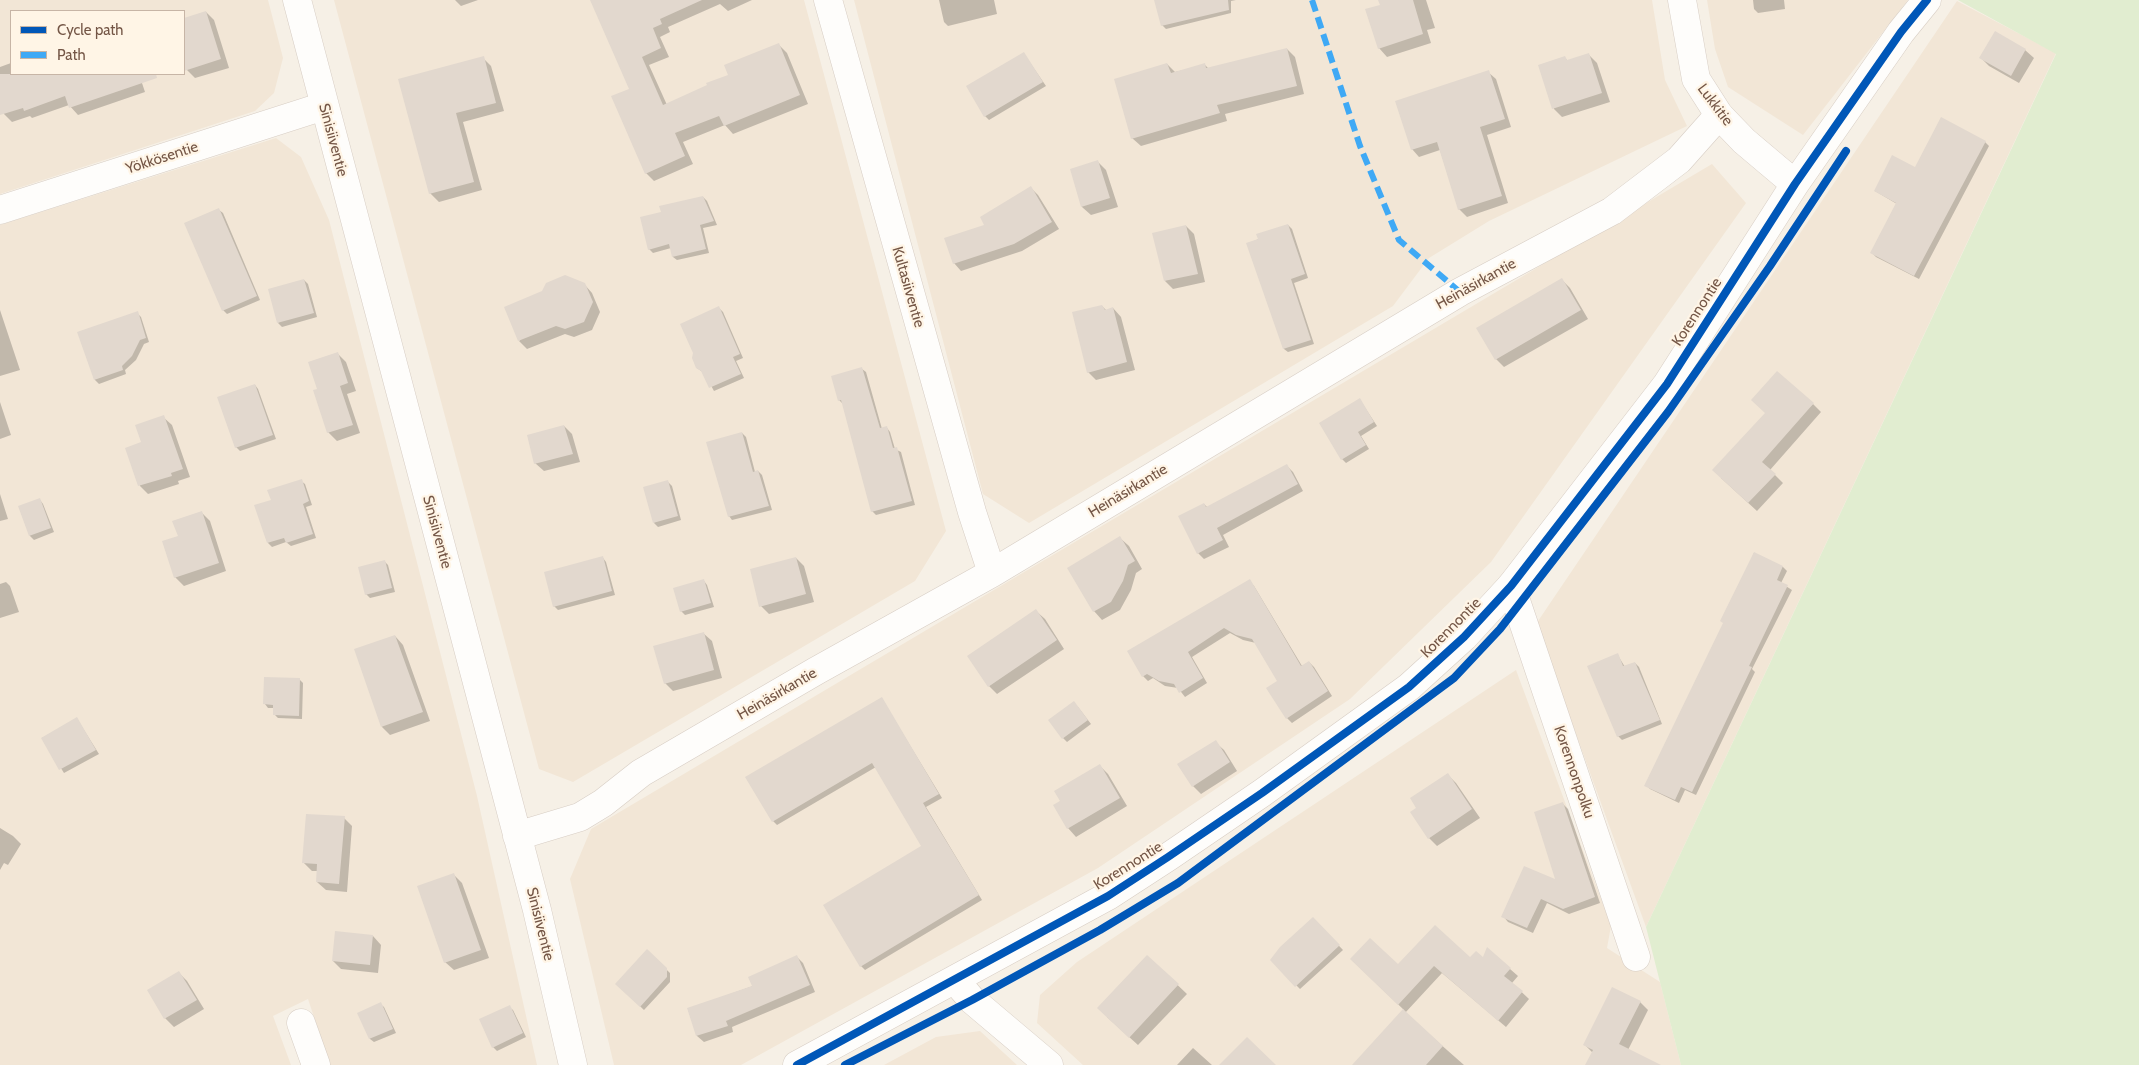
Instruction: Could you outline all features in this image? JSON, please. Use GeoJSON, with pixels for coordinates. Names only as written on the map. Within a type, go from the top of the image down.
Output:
{"type":"FeatureCollection","features":[{"type":"Feature","properties":{"kind":"street","name":"Sinisiiventie"},"geometry":{"type":"LineString","coordinates":[[297,0],[537,910],[573,1065]]}},
{"type":"Feature","properties":{"kind":"street","name":"Kultasiiventie"},"geometry":{"type":"LineString","coordinates":[[828,0],[969,503],[992,573]]}},
{"type":"Feature","properties":{"kind":"street","name":"Lukkitie"},"geometry":{"type":"LineString","coordinates":[[1682,0],[1696,79],[1719,116],[1795,184]]}},
{"type":"Feature","properties":{"kind":"street","name":"Korennontie"},"geometry":{"type":"LineString","coordinates":[[797,1065],[1108,896],[1262,793],[1409,687],[1464,637],[1511,586],[1667,384],[1795,184],[1901,32],[1927,0]]}},
{"type":"Feature","properties":{"kind":"street","name":"Yökkösentie"},"geometry":{"type":"LineString","coordinates":[[0,210],[324,106]]}},
{"type":"Feature","properties":{"kind":"street","name":"Heinäsirkantie"},"geometry":{"type":"LineString","coordinates":[[517,836],[580,817],[603,803],[649,768],[816,671],[992,573],[1460,292],[1612,211],[1679,160],[1719,116]]}},
{"type":"Feature","properties":{"kind":"street","name":"Korennonpolku"},"geometry":{"type":"LineString","coordinates":[[1511,586],[1636,957]]}},
{"type":"Feature","properties":{"kind":"street"},"geometry":{"type":"LineString","coordinates":[[955,980],[972,1000],[1048,1065]]}},
{"type":"Feature","properties":{"kind":"street"},"geometry":{"type":"LineString","coordinates":[[301,1022],[316,1065]]}},
{"type":"Feature","properties":{"kind":"shaded area"},"geometry":{"type":"Polygon","coordinates":[[[0,0],[268,0],[283,58],[274,93],[255,111],[0,194],[0,0]]]}},
{"type":"Feature","properties":{"kind":"shaded area"},"geometry":{"type":"Polygon","coordinates":[[[334,0],[804,0],[946,531],[915,581],[573,782],[539,769],[334,0]]]}},
{"type":"Feature","properties":{"kind":"shaded area"},"geometry":{"type":"Polygon","coordinates":[[[854,0],[1652,0],[1665,80],[1687,126],[1489,221],[1429,258],[1393,306],[1029,523],[983,494],[854,0]]]}},
{"type":"Feature","properties":{"kind":"shaded area"},"geometry":{"type":"Polygon","coordinates":[[[1707,0],[1908,0],[1803,135],[1728,87],[1715,49],[1707,0]]]}},
{"type":"Feature","properties":{"kind":"shaded area"},"geometry":{"type":"Polygon","coordinates":[[[1957,1],[2056,53],[1646,927],[1536,624],[1957,1]]]}},
{"type":"Feature","properties":{"kind":"shaded area"},"geometry":{"type":"Polygon","coordinates":[[[276,138],[301,157],[329,220],[477,796],[537,1065],[330,1065],[308,999],[273,1016],[291,1065],[0,1065],[0,225],[276,138]]]}},
{"type":"Feature","properties":{"kind":"shaded area"},"geometry":{"type":"Polygon","coordinates":[[[1712,164],[1746,203],[1491,562],[1350,699],[1098,868],[741,1065],[614,1065],[570,879],[591,829],[1712,164]]]}},
{"type":"Feature","properties":{"kind":"shaded area"},"geometry":{"type":"Polygon","coordinates":[[[1516,670],[1611,926],[1607,948],[1660,982],[1681,1065],[1083,1065],[1037,1023],[1040,995],[1077,962],[1516,670]]]}},
{"type":"Feature","properties":{"kind":"shaded area"},"geometry":{"type":"Polygon","coordinates":[[[980,1031],[1017,1065],[884,1065],[936,1037],[980,1031]]]}},
{"type":"Feature","properties":{"kind":"green space"},"geometry":{"type":"Polygon","coordinates":[[[1958,0],[2139,0],[2139,1065],[1681,1065],[1646,927],[2056,54],[1958,0]]]}},
{"type":"Feature","properties":{"kind":"building"},"geometry":{"type":"Polygon","coordinates":[[[590,0],[702,0],[660,19],[662,24],[653,28],[661,48],[642,57],[663,105],[707,85],[706,83],[728,75],[724,65],[779,43],[800,95],[724,126],[719,116],[675,133],[685,156],[645,174],[611,96],[629,89],[590,0]]]}},
{"type":"Feature","properties":{"kind":"building"},"geometry":{"type":"Polygon","coordinates":[[[1154,0],[1228,0],[1229,10],[1161,26],[1154,0]]]}},
{"type":"Feature","properties":{"kind":"building"},"geometry":{"type":"Polygon","coordinates":[[[1378,0],[1413,0],[1423,34],[1378,49],[1365,9],[1380,5],[1378,0]]]}},
{"type":"Feature","properties":{"kind":"building"},"geometry":{"type":"Polygon","coordinates":[[[206,11],[221,59],[185,71],[185,18],[206,11]]]}},
{"type":"Feature","properties":{"kind":"building"},"geometry":{"type":"Polygon","coordinates":[[[1995,31],[2026,49],[2011,76],[1979,58],[1995,31]]]}},
{"type":"Feature","properties":{"kind":"building"},"geometry":{"type":"Polygon","coordinates":[[[1287,48],[1297,86],[1217,105],[1220,113],[1131,139],[1114,79],[1167,63],[1171,73],[1205,63],[1206,68],[1287,48]]]}},
{"type":"Feature","properties":{"kind":"building"},"geometry":{"type":"Polygon","coordinates":[[[1024,52],[1043,82],[984,117],[966,86],[1024,52]]]}},
{"type":"Feature","properties":{"kind":"building"},"geometry":{"type":"Polygon","coordinates":[[[1589,53],[1602,93],[1552,109],[1538,65],[1565,56],[1567,60],[1589,53]]]}},
{"type":"Feature","properties":{"kind":"building"},"geometry":{"type":"Polygon","coordinates":[[[484,56],[496,103],[456,113],[474,182],[429,194],[398,79],[484,56]]]}},
{"type":"Feature","properties":{"kind":"building"},"geometry":{"type":"Polygon","coordinates":[[[1489,70],[1505,119],[1480,127],[1502,196],[1458,210],[1437,142],[1411,150],[1395,101],[1489,70]]]}},
{"type":"Feature","properties":{"kind":"building"},"geometry":{"type":"Polygon","coordinates":[[[0,74],[156,75],[157,78],[69,108],[65,96],[24,111],[23,108],[0,115],[0,74]]]}},
{"type":"Feature","properties":{"kind":"building"},"geometry":{"type":"Polygon","coordinates":[[[1941,117],[1986,141],[1914,276],[1870,253],[1896,203],[1874,191],[1892,155],[1915,167],[1941,117]]]}},
{"type":"Feature","properties":{"kind":"building"},"geometry":{"type":"Polygon","coordinates":[[[1098,160],[1110,198],[1081,207],[1070,169],[1098,160]]]}},
{"type":"Feature","properties":{"kind":"building"},"geometry":{"type":"Polygon","coordinates":[[[1031,186],[1052,222],[1014,244],[953,264],[944,238],[984,225],[980,217],[1031,186]]]}},
{"type":"Feature","properties":{"kind":"building"},"geometry":{"type":"Polygon","coordinates":[[[703,196],[714,221],[700,225],[706,249],[672,257],[669,244],[648,250],[640,217],[661,212],[659,206],[703,196]]]}},
{"type":"Feature","properties":{"kind":"building"},"geometry":{"type":"Polygon","coordinates":[[[219,208],[257,296],[222,311],[184,223],[219,208]]]}},
{"type":"Feature","properties":{"kind":"building"},"geometry":{"type":"Polygon","coordinates":[[[1288,224],[1305,274],[1291,279],[1311,340],[1283,349],[1246,243],[1258,239],[1256,234],[1288,224]]]}},
{"type":"Feature","properties":{"kind":"building"},"geometry":{"type":"Polygon","coordinates":[[[1186,225],[1198,274],[1164,281],[1152,233],[1186,225]]]}},
{"type":"Feature","properties":{"kind":"building"},"geometry":{"type":"Polygon","coordinates":[[[565,275],[585,283],[593,302],[584,322],[565,329],[556,326],[518,341],[504,307],[542,291],[546,283],[565,275]]]}},
{"type":"Feature","properties":{"kind":"building"},"geometry":{"type":"Polygon","coordinates":[[[1562,278],[1581,310],[1495,360],[1476,328],[1562,278]]]}},
{"type":"Feature","properties":{"kind":"building"},"geometry":{"type":"Polygon","coordinates":[[[304,279],[314,313],[277,323],[268,289],[304,279]]]}},
{"type":"Feature","properties":{"kind":"building"},"geometry":{"type":"Polygon","coordinates":[[[1102,305],[1105,310],[1113,307],[1127,362],[1087,373],[1072,312],[1102,305]]]}},
{"type":"Feature","properties":{"kind":"building"},"geometry":{"type":"Polygon","coordinates":[[[719,306],[740,354],[733,357],[741,374],[709,388],[701,371],[696,368],[692,358],[693,353],[680,324],[719,306]]]}},
{"type":"Feature","properties":{"kind":"building"},"geometry":{"type":"Polygon","coordinates":[[[138,311],[146,338],[140,340],[132,356],[122,366],[123,370],[94,380],[77,332],[138,311]]]}},
{"type":"Feature","properties":{"kind":"building"},"geometry":{"type":"Polygon","coordinates":[[[338,352],[348,383],[340,386],[353,425],[327,433],[313,390],[317,389],[308,362],[338,352]]]}},
{"type":"Feature","properties":{"kind":"building"},"geometry":{"type":"Polygon","coordinates":[[[862,367],[880,428],[887,426],[893,448],[897,447],[912,501],[871,512],[841,400],[838,401],[831,376],[862,367]]]}},
{"type":"Feature","properties":{"kind":"building"},"geometry":{"type":"Polygon","coordinates":[[[1777,371],[1814,403],[1762,462],[1776,474],[1748,503],[1712,470],[1765,413],[1751,400],[1777,371]]]}},
{"type":"Feature","properties":{"kind":"building"},"geometry":{"type":"Polygon","coordinates":[[[255,384],[273,435],[235,448],[217,397],[255,384]]]}},
{"type":"Feature","properties":{"kind":"building"},"geometry":{"type":"Polygon","coordinates":[[[1360,398],[1374,422],[1358,432],[1366,445],[1341,460],[1319,423],[1360,398]]]}},
{"type":"Feature","properties":{"kind":"building"},"geometry":{"type":"Polygon","coordinates":[[[164,415],[183,469],[171,473],[172,476],[138,486],[125,448],[141,442],[135,425],[164,415]]]}},
{"type":"Feature","properties":{"kind":"building"},"geometry":{"type":"Polygon","coordinates":[[[564,425],[573,454],[534,464],[527,435],[564,425]]]}},
{"type":"Feature","properties":{"kind":"building"},"geometry":{"type":"Polygon","coordinates":[[[742,432],[753,472],[758,470],[769,506],[728,517],[706,442],[742,432]]]}},
{"type":"Feature","properties":{"kind":"building"},"geometry":{"type":"Polygon","coordinates":[[[1287,464],[1298,484],[1217,528],[1223,540],[1197,554],[1178,516],[1204,503],[1206,507],[1287,464]]]}},
{"type":"Feature","properties":{"kind":"building"},"geometry":{"type":"Polygon","coordinates":[[[302,479],[309,501],[303,504],[313,534],[286,543],[284,538],[267,543],[254,505],[271,500],[267,490],[302,479]]]}},
{"type":"Feature","properties":{"kind":"building"},"geometry":{"type":"Polygon","coordinates":[[[668,480],[678,516],[653,523],[643,487],[668,480]]]}},
{"type":"Feature","properties":{"kind":"building"},"geometry":{"type":"Polygon","coordinates":[[[40,498],[51,528],[29,536],[18,506],[40,498]]]}},
{"type":"Feature","properties":{"kind":"building"},"geometry":{"type":"Polygon","coordinates":[[[202,511],[219,563],[174,578],[162,541],[178,536],[172,521],[202,511]]]}},
{"type":"Feature","properties":{"kind":"building"},"geometry":{"type":"Polygon","coordinates":[[[1120,536],[1135,561],[1128,565],[1123,581],[1111,602],[1093,612],[1067,568],[1120,536]]]}},
{"type":"Feature","properties":{"kind":"building"},"geometry":{"type":"Polygon","coordinates":[[[1754,552],[1783,566],[1777,580],[1788,585],[1749,666],[1752,667],[1692,792],[1681,787],[1675,800],[1644,786],[1723,623],[1720,621],[1754,552]]]}},
{"type":"Feature","properties":{"kind":"building"},"geometry":{"type":"Polygon","coordinates":[[[603,556],[612,591],[553,607],[544,572],[603,556]]]}},
{"type":"Feature","properties":{"kind":"building"},"geometry":{"type":"Polygon","coordinates":[[[796,557],[806,594],[759,607],[750,569],[796,557]]]}},
{"type":"Feature","properties":{"kind":"building"},"geometry":{"type":"Polygon","coordinates":[[[385,560],[392,588],[365,595],[358,567],[385,560]]]}},
{"type":"Feature","properties":{"kind":"building"},"geometry":{"type":"Polygon","coordinates":[[[704,579],[711,603],[680,612],[673,588],[704,579]]]}},
{"type":"Feature","properties":{"kind":"building"},"geometry":{"type":"Polygon","coordinates":[[[1250,579],[1301,666],[1309,661],[1328,691],[1286,719],[1266,688],[1277,681],[1252,639],[1236,635],[1224,628],[1188,652],[1203,678],[1179,693],[1174,684],[1159,681],[1147,674],[1142,677],[1127,651],[1250,579]]]}},
{"type":"Feature","properties":{"kind":"building"},"geometry":{"type":"Polygon","coordinates":[[[1036,609],[1057,640],[988,687],[967,656],[1036,609]]]}},
{"type":"Feature","properties":{"kind":"building"},"geometry":{"type":"Polygon","coordinates":[[[704,632],[714,670],[664,684],[653,646],[704,632]]]}},
{"type":"Feature","properties":{"kind":"building"},"geometry":{"type":"Polygon","coordinates":[[[395,635],[423,712],[381,727],[354,649],[395,635]]]}},
{"type":"Feature","properties":{"kind":"building"},"geometry":{"type":"Polygon","coordinates":[[[1618,653],[1623,666],[1635,662],[1660,720],[1617,737],[1587,666],[1618,653]]]}},
{"type":"Feature","properties":{"kind":"building"},"geometry":{"type":"Polygon","coordinates":[[[264,677],[300,678],[299,716],[273,715],[273,705],[263,704],[264,677]]]}},
{"type":"Feature","properties":{"kind":"building"},"geometry":{"type":"Polygon","coordinates":[[[882,697],[939,794],[923,803],[979,895],[860,967],[823,905],[921,846],[872,763],[772,822],[745,777],[882,697]]]}},
{"type":"Feature","properties":{"kind":"building"},"geometry":{"type":"Polygon","coordinates":[[[1074,701],[1088,720],[1062,739],[1048,720],[1074,701]]]}},
{"type":"Feature","properties":{"kind":"building"},"geometry":{"type":"Polygon","coordinates":[[[77,717],[96,750],[59,770],[41,738],[77,717]]]}},
{"type":"Feature","properties":{"kind":"building"},"geometry":{"type":"Polygon","coordinates":[[[1216,740],[1230,762],[1192,787],[1177,764],[1216,740]]]}},
{"type":"Feature","properties":{"kind":"building"},"geometry":{"type":"Polygon","coordinates":[[[1100,764],[1120,798],[1067,829],[1053,805],[1060,801],[1054,791],[1100,764]]]}},
{"type":"Feature","properties":{"kind":"building"},"geometry":{"type":"Polygon","coordinates":[[[1448,773],[1472,809],[1428,839],[1410,812],[1416,808],[1410,798],[1448,773]]]}},
{"type":"Feature","properties":{"kind":"building"},"geometry":{"type":"Polygon","coordinates":[[[1563,802],[1595,897],[1563,909],[1541,899],[1527,928],[1501,917],[1524,866],[1555,879],[1534,812],[1563,802]]]}},
{"type":"Feature","properties":{"kind":"building"},"geometry":{"type":"Polygon","coordinates":[[[306,814],[345,816],[339,884],[316,882],[317,864],[302,863],[306,814]]]}},
{"type":"Feature","properties":{"kind":"building"},"geometry":{"type":"Polygon","coordinates":[[[454,873],[481,950],[444,963],[417,886],[454,873]]]}},
{"type":"Feature","properties":{"kind":"building"},"geometry":{"type":"Polygon","coordinates":[[[1313,917],[1340,945],[1295,987],[1270,960],[1280,947],[1313,917]]]}},
{"type":"Feature","properties":{"kind":"building"},"geometry":{"type":"Polygon","coordinates":[[[1435,925],[1470,957],[1476,951],[1483,957],[1487,947],[1511,968],[1504,976],[1523,991],[1498,1021],[1434,966],[1398,1005],[1350,959],[1370,938],[1398,964],[1435,925]]]}},
{"type":"Feature","properties":{"kind":"building"},"geometry":{"type":"Polygon","coordinates":[[[335,931],[373,935],[370,965],[332,961],[335,931]]]}},
{"type":"Feature","properties":{"kind":"building"},"geometry":{"type":"Polygon","coordinates":[[[647,949],[667,968],[667,977],[640,1007],[615,984],[647,949]]]}},
{"type":"Feature","properties":{"kind":"building"},"geometry":{"type":"Polygon","coordinates":[[[797,955],[810,985],[726,1021],[728,1026],[696,1036],[687,1008],[752,986],[748,977],[797,955]]]}},
{"type":"Feature","properties":{"kind":"building"},"geometry":{"type":"Polygon","coordinates":[[[1147,955],[1179,984],[1129,1038],[1097,1008],[1147,955]]]}},
{"type":"Feature","properties":{"kind":"building"},"geometry":{"type":"Polygon","coordinates":[[[179,971],[197,1000],[164,1019],[147,990],[179,971]]]}},
{"type":"Feature","properties":{"kind":"building"},"geometry":{"type":"Polygon","coordinates":[[[1612,987],[1641,1001],[1619,1044],[1661,1065],[1585,1065],[1593,1050],[1583,1045],[1612,987]]]}},
{"type":"Feature","properties":{"kind":"building"},"geometry":{"type":"Polygon","coordinates":[[[381,1002],[393,1029],[369,1039],[357,1013],[381,1002]]]}},
{"type":"Feature","properties":{"kind":"building"},"geometry":{"type":"Polygon","coordinates":[[[510,1005],[523,1033],[492,1048],[479,1019],[510,1005]]]}},
{"type":"Feature","properties":{"kind":"building"},"geometry":{"type":"Polygon","coordinates":[[[1403,1009],[1443,1046],[1426,1065],[1352,1065],[1403,1009]]]}},
{"type":"Feature","properties":{"kind":"building"},"geometry":{"type":"Polygon","coordinates":[[[1247,1037],[1276,1065],[1219,1065],[1247,1037]]]}},
{"type":"Feature","properties":{"kind":"marked path"},"geometry":{"type":"LineString","coordinates":[[1312,0],[1360,146],[1399,240],[1460,292]]}},
{"type":"Feature","properties":{"kind":"cycle path"},"geometry":{"type":"LineString","coordinates":[[797,1065],[1108,896],[1262,793],[1409,687],[1464,637],[1511,586],[1667,384],[1795,184],[1901,32],[1927,0]]}},
{"type":"Feature","properties":{"kind":"cycle path"},"geometry":{"type":"LineString","coordinates":[[845,1065],[972,1000],[1100,930],[1178,883],[1454,678],[1500,629],[1668,412],[1770,266],[1846,151]]}}]}
